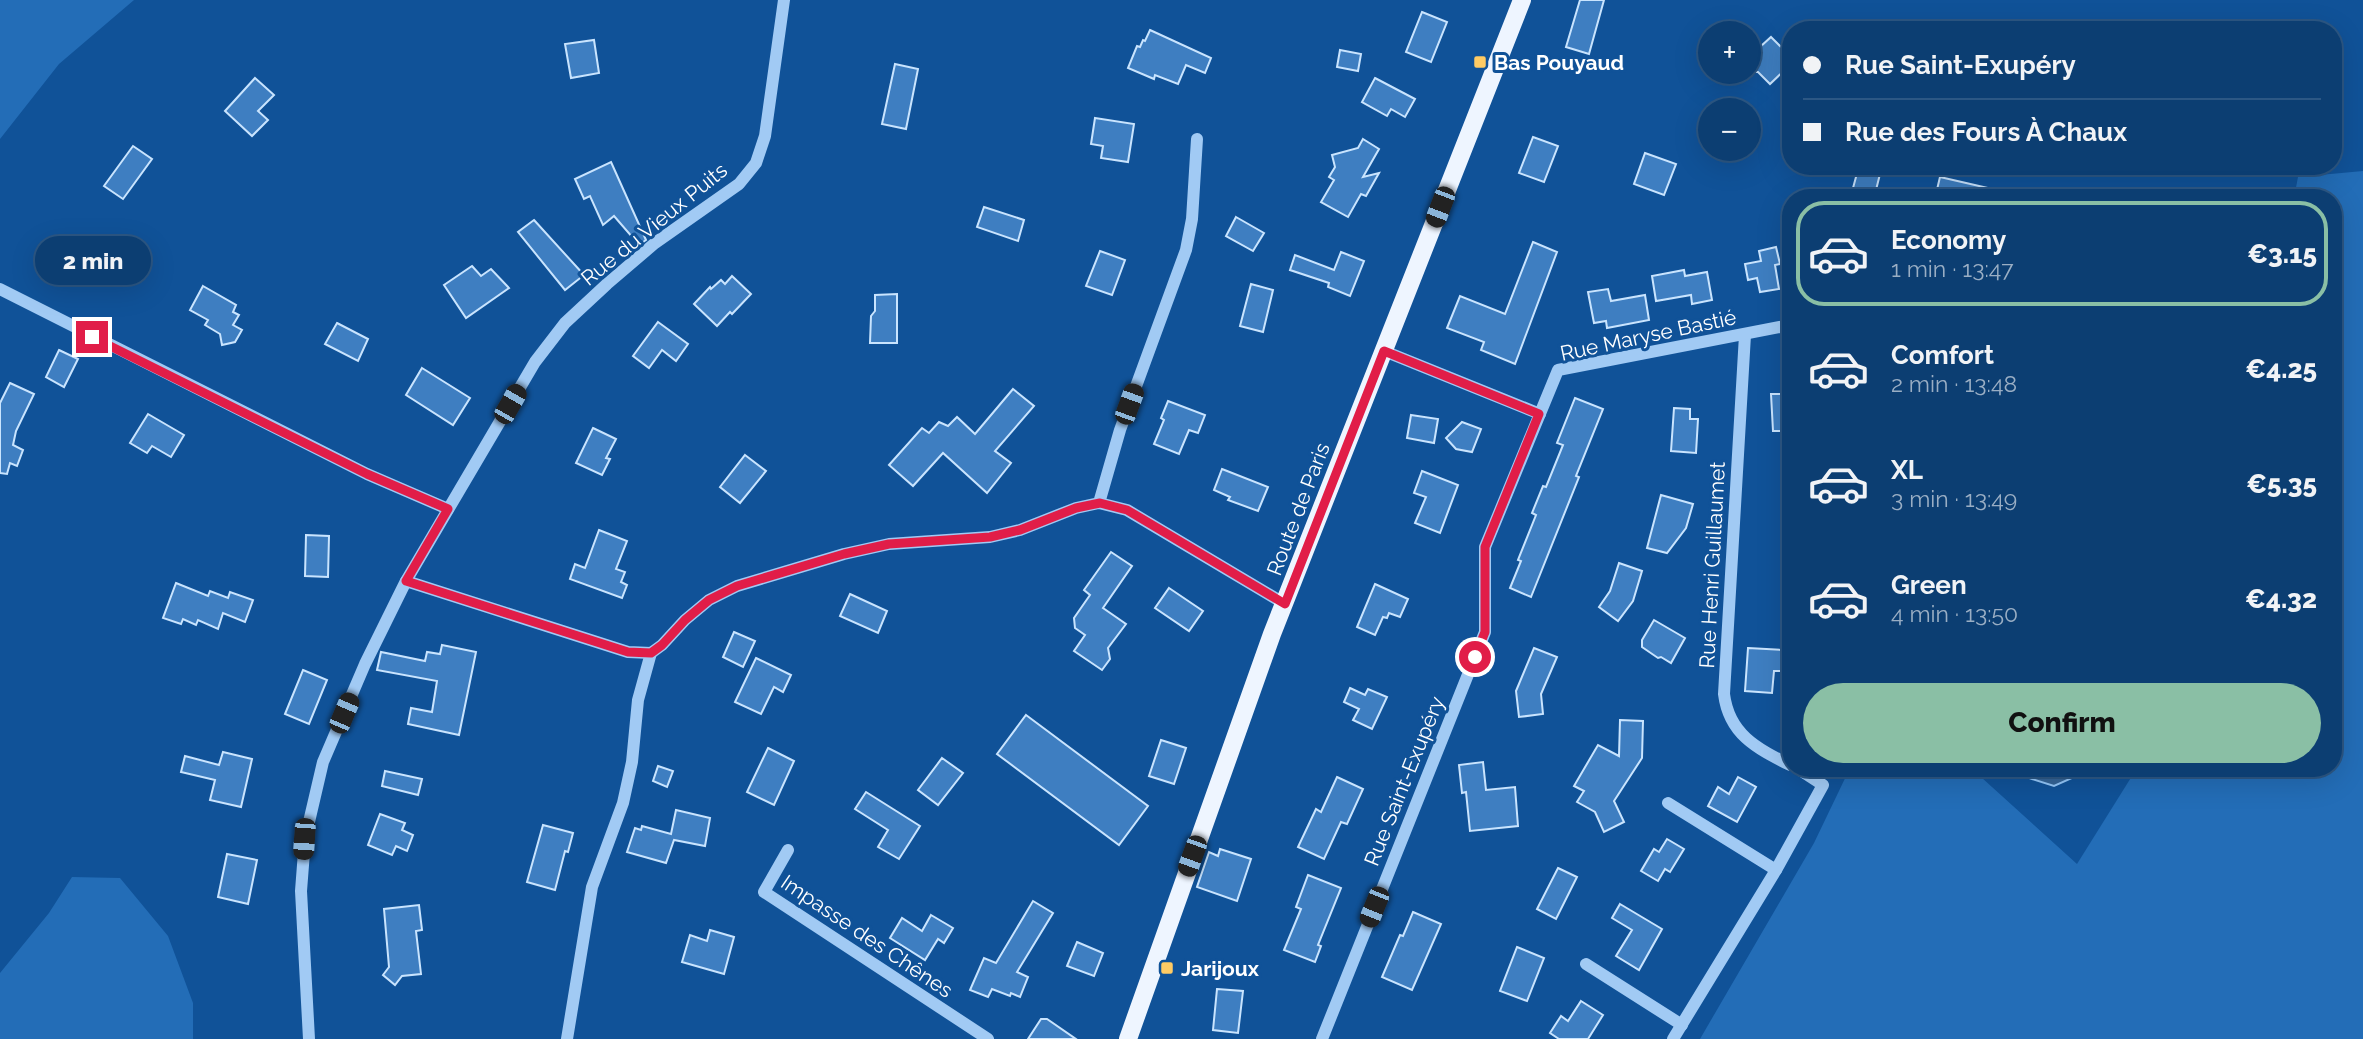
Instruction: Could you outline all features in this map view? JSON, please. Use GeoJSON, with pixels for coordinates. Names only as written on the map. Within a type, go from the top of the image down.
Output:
{"type":"FeatureCollection","features":[{"type":"Feature","properties":{"kind":"main road","name":"Route de Paris"},"geometry":{"type":"LineString","coordinates":[[1128,1039],[1285,604],[1522,0]]}},
{"type":"Feature","properties":{"kind":"street","name":"Rue du Vieux Puits"},"geometry":{"type":"LineString","coordinates":[[309,1039],[301,891],[304,839],[323,762],[365,664],[406,581],[448,509],[535,362],[565,323],[655,243],[739,184],[756,163],[765,136],[784,0]]}},
{"type":"Feature","properties":{"kind":"street"},"geometry":{"type":"LineString","coordinates":[[1100,503],[1120,430],[1186,250],[1192,219],[1197,139]]}},
{"type":"Feature","properties":{"kind":"street"},"geometry":{"type":"LineString","coordinates":[[0,289],[367,474],[448,509]]}},
{"type":"Feature","properties":{"kind":"street","name":"Rue Maryse Bastié"},"geometry":{"type":"LineString","coordinates":[[1539,414],[1558,369],[1782,327]]}},
{"type":"Feature","properties":{"kind":"street","name":"Rue Henri Guillaumet"},"geometry":{"type":"LineString","coordinates":[[1745,335],[1724,694],[1726,712],[1739,733],[1782,760]]}},
{"type":"Feature","properties":{"kind":"street"},"geometry":{"type":"LineString","coordinates":[[1384,351],[1539,414]]}},
{"type":"Feature","properties":{"kind":"street","name":"Rue Saint-Exupéry"},"geometry":{"type":"LineString","coordinates":[[1322,1039],[1485,632],[1485,547],[1539,414]]}},
{"type":"Feature","properties":{"kind":"street"},"geometry":{"type":"LineString","coordinates":[[567,1039],[592,887],[623,803],[632,762],[638,700],[651,653],[709,600],[737,586],[844,554],[889,544],[990,537],[1020,530],[1076,508],[1100,503],[1127,510],[1285,604]]}},
{"type":"Feature","properties":{"kind":"street"},"geometry":{"type":"LineString","coordinates":[[406,581],[628,652],[651,653]]}},
{"type":"Feature","properties":{"kind":"street"},"geometry":{"type":"LineString","coordinates":[[1674,1039],[1776,870],[1823,785],[1811,777]]}},
{"type":"Feature","properties":{"kind":"street"},"geometry":{"type":"LineString","coordinates":[[1668,803],[1776,870]]}},
{"type":"Feature","properties":{"kind":"street","name":"Impasse des Chênes"},"geometry":{"type":"LineString","coordinates":[[789,850],[764,892],[988,1039]]}},
{"type":"Feature","properties":{"kind":"street"},"geometry":{"type":"LineString","coordinates":[[1586,964],[1682,1025]]}},
{"type":"Feature","properties":{"kind":"shaded area"},"geometry":{"type":"Polygon","coordinates":[[[0,0],[134,0],[59,64],[0,139],[0,0]]]}},
{"type":"Feature","properties":{"kind":"shaded area"},"geometry":{"type":"Polygon","coordinates":[[[2363,171],[2363,1039],[1700,1039],[1814,843],[1846,777],[1981,777],[2077,864],[2131,777],[2342,777],[2342,189],[2296,189],[2298,177],[2363,171]]]}},
{"type":"Feature","properties":{"kind":"shaded area"},"geometry":{"type":"Polygon","coordinates":[[[2028,777],[2074,777],[2054,786],[2028,777]]]}},
{"type":"Feature","properties":{"kind":"shaded area"},"geometry":{"type":"Polygon","coordinates":[[[72,877],[120,878],[168,936],[193,1003],[193,1039],[0,1039],[0,973],[49,913],[72,877]]]}},
{"type":"Feature","properties":{"kind":"building"},"geometry":{"type":"Polygon","coordinates":[[[1580,0],[1604,0],[1589,54],[1566,47],[1580,0]]]}},
{"type":"Feature","properties":{"kind":"building"},"geometry":{"type":"Polygon","coordinates":[[[1422,12],[1447,22],[1431,62],[1406,52],[1422,12]]]}},
{"type":"Feature","properties":{"kind":"building"},"geometry":{"type":"Polygon","coordinates":[[[1150,30],[1211,58],[1205,73],[1186,65],[1178,84],[1155,75],[1154,79],[1128,68],[1137,46],[1140,47],[1143,40],[1145,41],[1150,30]]]}},
{"type":"Feature","properties":{"kind":"building"},"geometry":{"type":"Polygon","coordinates":[[[1771,37],[1782,48],[1782,73],[1770,84],[1761,75],[1761,46],[1771,37]]]}},
{"type":"Feature","properties":{"kind":"building"},"geometry":{"type":"Polygon","coordinates":[[[594,40],[599,73],[571,78],[565,44],[594,40]]]}},
{"type":"Feature","properties":{"kind":"building"},"geometry":{"type":"Polygon","coordinates":[[[1340,50],[1361,54],[1358,71],[1337,67],[1340,50]]]}},
{"type":"Feature","properties":{"kind":"building"},"geometry":{"type":"Polygon","coordinates":[[[895,64],[918,69],[906,129],[882,124],[895,64]]]}},
{"type":"Feature","properties":{"kind":"building"},"geometry":{"type":"Polygon","coordinates":[[[255,78],[274,95],[258,111],[268,120],[252,136],[225,111],[255,78]]]}},
{"type":"Feature","properties":{"kind":"building"},"geometry":{"type":"Polygon","coordinates":[[[1375,78],[1415,99],[1405,117],[1391,109],[1387,116],[1362,102],[1375,78]]]}},
{"type":"Feature","properties":{"kind":"building"},"geometry":{"type":"Polygon","coordinates":[[[1095,118],[1134,124],[1128,162],[1101,158],[1103,146],[1091,144],[1095,118]]]}},
{"type":"Feature","properties":{"kind":"building"},"geometry":{"type":"Polygon","coordinates":[[[1533,137],[1558,146],[1544,182],[1519,173],[1533,137]]]}},
{"type":"Feature","properties":{"kind":"building"},"geometry":{"type":"Polygon","coordinates":[[[1363,139],[1379,149],[1363,177],[1379,173],[1366,196],[1361,194],[1348,217],[1321,202],[1334,180],[1329,177],[1335,167],[1332,155],[1358,148],[1363,139]]]}},
{"type":"Feature","properties":{"kind":"building"},"geometry":{"type":"Polygon","coordinates":[[[133,146],[152,159],[123,199],[104,186],[133,146]]]}},
{"type":"Feature","properties":{"kind":"building"},"geometry":{"type":"Polygon","coordinates":[[[1645,153],[1676,164],[1664,195],[1634,184],[1645,153]]]}},
{"type":"Feature","properties":{"kind":"building"},"geometry":{"type":"Polygon","coordinates":[[[611,162],[646,240],[639,245],[614,216],[603,225],[590,196],[584,199],[575,179],[611,162]]]}},
{"type":"Feature","properties":{"kind":"building"},"geometry":{"type":"Polygon","coordinates":[[[1857,175],[1880,175],[1876,189],[1853,188],[1857,175]]]}},
{"type":"Feature","properties":{"kind":"building"},"geometry":{"type":"Polygon","coordinates":[[[1940,177],[1992,189],[1937,189],[1940,177]]]}},
{"type":"Feature","properties":{"kind":"building"},"geometry":{"type":"Polygon","coordinates":[[[984,207],[1024,220],[1018,241],[977,227],[984,207]]]}},
{"type":"Feature","properties":{"kind":"building"},"geometry":{"type":"Polygon","coordinates":[[[1236,217],[1264,233],[1253,251],[1226,236],[1236,217]]]}},
{"type":"Feature","properties":{"kind":"building"},"geometry":{"type":"Polygon","coordinates":[[[534,220],[584,275],[565,290],[518,232],[534,220]]]}},
{"type":"Feature","properties":{"kind":"building"},"geometry":{"type":"Polygon","coordinates":[[[1533,242],[1557,252],[1515,364],[1481,350],[1484,342],[1447,328],[1460,296],[1505,314],[1533,242]]]}},
{"type":"Feature","properties":{"kind":"building"},"geometry":{"type":"Polygon","coordinates":[[[1776,247],[1780,264],[1775,265],[1779,289],[1760,292],[1757,278],[1748,280],[1745,264],[1761,261],[1759,251],[1776,247]]]}},
{"type":"Feature","properties":{"kind":"building"},"geometry":{"type":"Polygon","coordinates":[[[1100,251],[1125,260],[1112,295],[1086,286],[1100,251]]]}},
{"type":"Feature","properties":{"kind":"building"},"geometry":{"type":"Polygon","coordinates":[[[1341,252],[1364,261],[1350,296],[1328,287],[1329,283],[1290,270],[1295,255],[1334,270],[1341,252]]]}},
{"type":"Feature","properties":{"kind":"building"},"geometry":{"type":"Polygon","coordinates":[[[472,266],[481,276],[491,269],[509,288],[466,318],[444,285],[472,266]]]}},
{"type":"Feature","properties":{"kind":"building"},"geometry":{"type":"Polygon","coordinates":[[[1684,270],[1685,276],[1707,272],[1712,300],[1692,304],[1691,295],[1656,301],[1652,276],[1684,270]]]}},
{"type":"Feature","properties":{"kind":"building"},"geometry":{"type":"Polygon","coordinates":[[[732,276],[751,294],[717,326],[694,304],[710,287],[711,289],[721,280],[725,284],[732,276]]]}},
{"type":"Feature","properties":{"kind":"building"},"geometry":{"type":"Polygon","coordinates":[[[1251,284],[1273,290],[1263,332],[1240,326],[1251,284]]]}},
{"type":"Feature","properties":{"kind":"building"},"geometry":{"type":"Polygon","coordinates":[[[203,286],[236,305],[233,312],[239,315],[233,325],[242,330],[235,342],[222,345],[220,334],[205,325],[208,320],[190,310],[203,286]]]}},
{"type":"Feature","properties":{"kind":"building"},"geometry":{"type":"Polygon","coordinates":[[[1608,289],[1611,301],[1645,295],[1649,320],[1607,328],[1606,321],[1594,323],[1588,292],[1608,289]]]}},
{"type":"Feature","properties":{"kind":"building"},"geometry":{"type":"Polygon","coordinates":[[[897,294],[897,343],[870,343],[875,295],[897,294]]]}},
{"type":"Feature","properties":{"kind":"building"},"geometry":{"type":"Polygon","coordinates":[[[658,322],[688,344],[676,361],[662,350],[649,368],[633,356],[658,322]]]}},
{"type":"Feature","properties":{"kind":"building"},"geometry":{"type":"Polygon","coordinates":[[[337,323],[368,339],[358,361],[325,344],[337,323]]]}},
{"type":"Feature","properties":{"kind":"building"},"geometry":{"type":"Polygon","coordinates":[[[59,350],[78,359],[64,387],[46,377],[59,350]]]}},
{"type":"Feature","properties":{"kind":"building"},"geometry":{"type":"Polygon","coordinates":[[[422,368],[470,398],[453,425],[406,395],[422,368]]]}},
{"type":"Feature","properties":{"kind":"building"},"geometry":{"type":"Polygon","coordinates":[[[10,383],[34,394],[16,431],[13,445],[23,450],[17,466],[10,463],[7,474],[0,473],[0,403],[10,383]]]}},
{"type":"Feature","properties":{"kind":"building"},"geometry":{"type":"Polygon","coordinates":[[[1013,389],[1034,406],[995,451],[1011,463],[987,493],[943,453],[913,486],[889,465],[922,428],[929,433],[939,422],[948,426],[957,417],[975,434],[1013,389]]]}},
{"type":"Feature","properties":{"kind":"building"},"geometry":{"type":"Polygon","coordinates":[[[1771,394],[1782,394],[1782,431],[1773,431],[1771,394]]]}},
{"type":"Feature","properties":{"kind":"building"},"geometry":{"type":"Polygon","coordinates":[[[1575,398],[1603,409],[1531,597],[1510,588],[1536,515],[1532,513],[1563,445],[1557,443],[1575,398]]]}},
{"type":"Feature","properties":{"kind":"building"},"geometry":{"type":"Polygon","coordinates":[[[1168,401],[1205,415],[1198,433],[1189,430],[1179,454],[1154,444],[1168,401]]]}},
{"type":"Feature","properties":{"kind":"building"},"geometry":{"type":"Polygon","coordinates":[[[1674,408],[1690,409],[1690,419],[1698,419],[1696,453],[1671,451],[1674,408]]]}},
{"type":"Feature","properties":{"kind":"building"},"geometry":{"type":"Polygon","coordinates":[[[148,414],[184,435],[171,457],[152,446],[147,453],[130,443],[148,414]]]}},
{"type":"Feature","properties":{"kind":"building"},"geometry":{"type":"Polygon","coordinates":[[[1411,415],[1438,419],[1434,443],[1407,438],[1411,415]]]}},
{"type":"Feature","properties":{"kind":"building"},"geometry":{"type":"Polygon","coordinates":[[[1462,422],[1481,429],[1472,452],[1456,449],[1446,438],[1462,422]]]}},
{"type":"Feature","properties":{"kind":"building"},"geometry":{"type":"Polygon","coordinates":[[[593,428],[616,439],[606,458],[610,459],[602,475],[576,463],[593,428]]]}},
{"type":"Feature","properties":{"kind":"building"},"geometry":{"type":"Polygon","coordinates":[[[745,455],[766,471],[740,503],[720,487],[745,455]]]}},
{"type":"Feature","properties":{"kind":"building"},"geometry":{"type":"Polygon","coordinates":[[[1222,469],[1268,487],[1258,511],[1228,500],[1230,497],[1214,490],[1222,469]]]}},
{"type":"Feature","properties":{"kind":"building"},"geometry":{"type":"Polygon","coordinates":[[[1422,471],[1458,485],[1440,533],[1415,523],[1426,497],[1414,493],[1422,471]]]}},
{"type":"Feature","properties":{"kind":"building"},"geometry":{"type":"Polygon","coordinates":[[[1661,495],[1693,504],[1686,528],[1667,553],[1647,548],[1661,495]]]}},
{"type":"Feature","properties":{"kind":"building"},"geometry":{"type":"Polygon","coordinates":[[[599,530],[627,541],[616,569],[625,572],[621,582],[627,585],[622,598],[570,579],[575,564],[585,568],[599,530]]]}},
{"type":"Feature","properties":{"kind":"building"},"geometry":{"type":"Polygon","coordinates":[[[306,535],[329,536],[328,577],[305,576],[306,535]]]}},
{"type":"Feature","properties":{"kind":"building"},"geometry":{"type":"Polygon","coordinates":[[[1111,552],[1132,566],[1103,608],[1126,624],[1108,648],[1110,659],[1102,670],[1074,651],[1085,635],[1075,628],[1074,618],[1090,595],[1084,590],[1111,552]]]}},
{"type":"Feature","properties":{"kind":"building"},"geometry":{"type":"Polygon","coordinates":[[[1619,563],[1642,571],[1633,601],[1618,621],[1599,607],[1610,591],[1619,563]]]}},
{"type":"Feature","properties":{"kind":"building"},"geometry":{"type":"Polygon","coordinates":[[[176,583],[208,596],[210,591],[228,598],[230,592],[253,600],[245,622],[223,613],[218,629],[198,620],[196,625],[183,619],[181,624],[163,618],[176,583]]]}},
{"type":"Feature","properties":{"kind":"building"},"geometry":{"type":"Polygon","coordinates":[[[1375,584],[1408,599],[1400,617],[1389,613],[1387,618],[1383,617],[1375,635],[1357,627],[1375,584]]]}},
{"type":"Feature","properties":{"kind":"building"},"geometry":{"type":"Polygon","coordinates":[[[1169,588],[1203,611],[1189,631],[1155,608],[1169,588]]]}},
{"type":"Feature","properties":{"kind":"building"},"geometry":{"type":"Polygon","coordinates":[[[850,594],[887,611],[878,633],[840,616],[850,594]]]}},
{"type":"Feature","properties":{"kind":"building"},"geometry":{"type":"Polygon","coordinates":[[[1654,620],[1685,638],[1671,663],[1642,647],[1642,640],[1654,620]]]}},
{"type":"Feature","properties":{"kind":"building"},"geometry":{"type":"Polygon","coordinates":[[[734,632],[755,641],[743,667],[723,657],[734,632]]]}},
{"type":"Feature","properties":{"kind":"building"},"geometry":{"type":"Polygon","coordinates":[[[442,645],[476,652],[459,735],[408,724],[411,708],[432,712],[437,681],[377,670],[381,652],[425,661],[427,652],[440,654],[442,645]]]}},
{"type":"Feature","properties":{"kind":"building"},"geometry":{"type":"Polygon","coordinates":[[[1534,648],[1557,657],[1541,694],[1543,714],[1519,717],[1516,691],[1534,648]]]}},
{"type":"Feature","properties":{"kind":"building"},"geometry":{"type":"Polygon","coordinates":[[[1748,648],[1782,650],[1782,671],[1774,671],[1772,693],[1745,691],[1748,648]]]}},
{"type":"Feature","properties":{"kind":"building"},"geometry":{"type":"Polygon","coordinates":[[[756,658],[791,675],[783,692],[774,687],[761,714],[735,702],[756,658]]]}},
{"type":"Feature","properties":{"kind":"building"},"geometry":{"type":"Polygon","coordinates":[[[303,670],[327,680],[309,724],[285,714],[303,670]]]}},
{"type":"Feature","properties":{"kind":"building"},"geometry":{"type":"Polygon","coordinates":[[[1350,688],[1365,695],[1368,689],[1387,697],[1372,729],[1353,720],[1359,709],[1344,702],[1350,688]]]}},
{"type":"Feature","properties":{"kind":"building"},"geometry":{"type":"Polygon","coordinates":[[[1026,715],[1148,806],[1119,845],[997,754],[1026,715]]]}},
{"type":"Feature","properties":{"kind":"building"},"geometry":{"type":"Polygon","coordinates":[[[1620,720],[1643,721],[1642,758],[1614,801],[1624,822],[1604,832],[1595,812],[1577,802],[1584,791],[1574,786],[1598,745],[1619,756],[1620,720]]]}},
{"type":"Feature","properties":{"kind":"building"},"geometry":{"type":"Polygon","coordinates":[[[1161,740],[1186,748],[1174,784],[1149,776],[1161,740]]]}},
{"type":"Feature","properties":{"kind":"building"},"geometry":{"type":"Polygon","coordinates":[[[768,748],[794,761],[774,805],[747,792],[768,748]]]}},
{"type":"Feature","properties":{"kind":"building"},"geometry":{"type":"Polygon","coordinates":[[[223,752],[252,759],[241,807],[210,800],[215,780],[181,772],[185,756],[219,765],[223,752]]]}},
{"type":"Feature","properties":{"kind":"building"},"geometry":{"type":"Polygon","coordinates":[[[942,758],[963,773],[938,805],[918,790],[942,758]]]}},
{"type":"Feature","properties":{"kind":"building"},"geometry":{"type":"Polygon","coordinates":[[[1483,762],[1486,790],[1515,787],[1518,826],[1470,831],[1466,792],[1462,793],[1459,765],[1483,762]]]}},
{"type":"Feature","properties":{"kind":"building"},"geometry":{"type":"Polygon","coordinates":[[[658,766],[673,771],[667,787],[653,781],[658,766]]]}},
{"type":"Feature","properties":{"kind":"building"},"geometry":{"type":"Polygon","coordinates":[[[385,771],[422,779],[418,795],[382,786],[385,771]]]}},
{"type":"Feature","properties":{"kind":"building"},"geometry":{"type":"Polygon","coordinates":[[[1337,777],[1363,789],[1347,824],[1341,822],[1324,859],[1298,847],[1316,809],[1321,812],[1337,777]]]}},
{"type":"Feature","properties":{"kind":"building"},"geometry":{"type":"Polygon","coordinates":[[[1738,777],[1756,787],[1737,822],[1708,806],[1718,787],[1729,794],[1738,777]]]}},
{"type":"Feature","properties":{"kind":"building"},"geometry":{"type":"Polygon","coordinates":[[[866,792],[920,826],[899,859],[878,847],[888,830],[855,809],[866,792]]]}},
{"type":"Feature","properties":{"kind":"building"},"geometry":{"type":"Polygon","coordinates":[[[676,810],[710,818],[705,846],[674,840],[666,863],[627,852],[635,828],[641,830],[642,826],[671,834],[676,810]]]}},
{"type":"Feature","properties":{"kind":"building"},"geometry":{"type":"Polygon","coordinates":[[[380,814],[405,823],[402,830],[413,835],[407,851],[396,846],[392,855],[368,845],[380,814]]]}},
{"type":"Feature","properties":{"kind":"building"},"geometry":{"type":"Polygon","coordinates":[[[543,825],[573,833],[568,852],[565,851],[555,890],[527,882],[543,825]]]}},
{"type":"Feature","properties":{"kind":"building"},"geometry":{"type":"Polygon","coordinates":[[[1667,839],[1684,849],[1670,872],[1665,869],[1658,881],[1641,871],[1654,849],[1659,852],[1667,839]]]}},
{"type":"Feature","properties":{"kind":"building"},"geometry":{"type":"Polygon","coordinates":[[[1220,849],[1251,859],[1237,901],[1197,887],[1209,852],[1218,856],[1220,849]]]}},
{"type":"Feature","properties":{"kind":"building"},"geometry":{"type":"Polygon","coordinates":[[[227,854],[257,860],[248,904],[218,897],[227,854]]]}},
{"type":"Feature","properties":{"kind":"building"},"geometry":{"type":"Polygon","coordinates":[[[1558,868],[1577,877],[1556,919],[1537,909],[1558,868]]]}},
{"type":"Feature","properties":{"kind":"building"},"geometry":{"type":"Polygon","coordinates":[[[1308,875],[1341,888],[1318,945],[1321,946],[1315,962],[1284,950],[1301,909],[1296,907],[1308,875]]]}},
{"type":"Feature","properties":{"kind":"building"},"geometry":{"type":"Polygon","coordinates":[[[1033,901],[1053,913],[1017,972],[1028,977],[1020,997],[992,989],[988,997],[970,990],[984,958],[996,963],[1033,901]]]}},
{"type":"Feature","properties":{"kind":"building"},"geometry":{"type":"Polygon","coordinates":[[[1620,904],[1662,929],[1639,970],[1616,956],[1632,930],[1612,918],[1620,904]]]}},
{"type":"Feature","properties":{"kind":"building"},"geometry":{"type":"Polygon","coordinates":[[[419,905],[422,930],[416,931],[421,974],[402,976],[395,985],[383,975],[389,967],[384,909],[419,905]]]}},
{"type":"Feature","properties":{"kind":"building"},"geometry":{"type":"Polygon","coordinates":[[[1413,912],[1441,924],[1412,990],[1382,977],[1413,912]]]}},
{"type":"Feature","properties":{"kind":"building"},"geometry":{"type":"Polygon","coordinates":[[[931,915],[953,928],[944,943],[938,939],[925,960],[890,938],[902,918],[922,931],[931,915]]]}},
{"type":"Feature","properties":{"kind":"building"},"geometry":{"type":"Polygon","coordinates":[[[710,930],[734,937],[724,974],[682,962],[690,935],[707,941],[710,930]]]}},
{"type":"Feature","properties":{"kind":"building"},"geometry":{"type":"Polygon","coordinates":[[[1077,942],[1103,953],[1094,976],[1067,966],[1077,942]]]}},
{"type":"Feature","properties":{"kind":"building"},"geometry":{"type":"Polygon","coordinates":[[[1517,947],[1544,958],[1527,1001],[1500,991],[1517,947]]]}},
{"type":"Feature","properties":{"kind":"building"},"geometry":{"type":"Polygon","coordinates":[[[1217,989],[1243,991],[1238,1033],[1213,1030],[1217,989]]]}},
{"type":"Feature","properties":{"kind":"building"},"geometry":{"type":"Polygon","coordinates":[[[1581,1001],[1603,1015],[1588,1039],[1559,1039],[1550,1033],[1561,1016],[1568,1021],[1581,1001]]]}},
{"type":"Feature","properties":{"kind":"building"},"geometry":{"type":"Polygon","coordinates":[[[1041,1019],[1047,1019],[1076,1039],[1028,1039],[1041,1019]]]}},
{"type":"Feature","properties":{"kind":"place","name":"Bas Pouyaud"},"geometry":{"type":"Point","coordinates":[1480,62]}},
{"type":"Feature","properties":{"kind":"place","name":"Jarijoux"},"geometry":{"type":"Point","coordinates":[1167,968]}},
{"type":"Feature","properties":{"kind":"route"},"geometry":{"type":"LineString","coordinates":[[92,337],[367,474],[448,509],[406,581],[628,652],[651,653],[709,600],[737,586],[844,554],[889,544],[990,537],[1020,530],[1076,508],[1100,503],[1127,510],[1285,604],[1384,351],[1539,414],[1485,547],[1485,632],[1475,657]]}}]}
